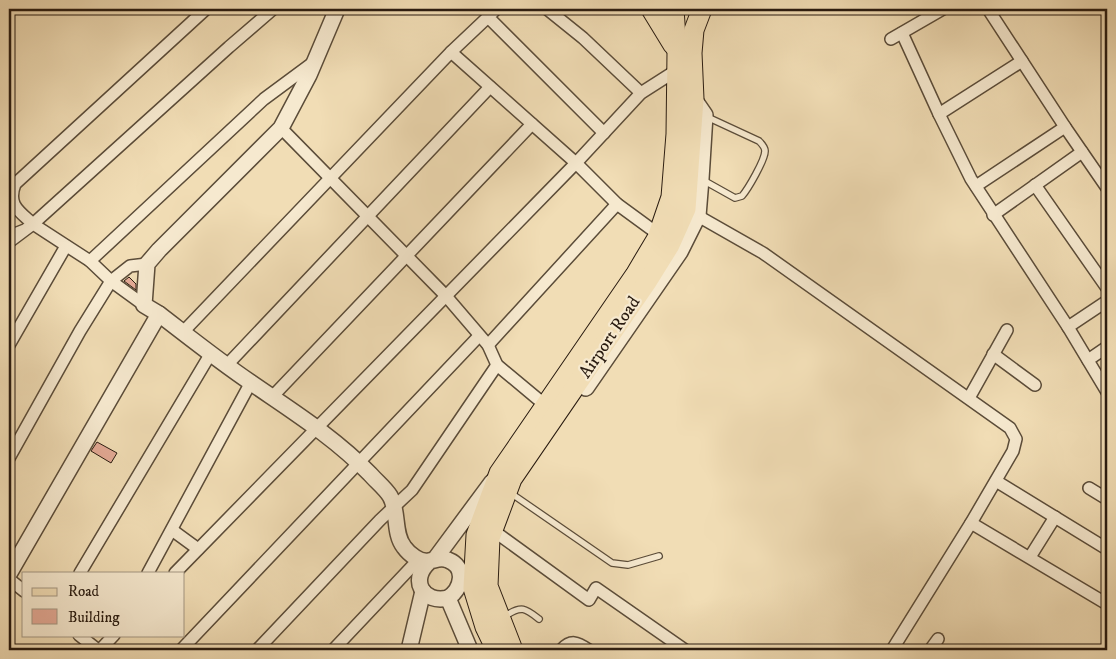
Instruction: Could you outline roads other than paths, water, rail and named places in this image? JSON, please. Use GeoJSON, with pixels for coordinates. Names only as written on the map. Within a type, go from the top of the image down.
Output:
{"type":"FeatureCollection","features":[{"type":"Feature","properties":{"kind":"main road"},"geometry":{"type":"LineString","coordinates":[[651,9],[677,61]]}},
{"type":"Feature","properties":{"kind":"main road","name":"Airport Road"},"geometry":{"type":"LineString","coordinates":[[496,650],[485,627],[474,588],[467,573],[476,535],[499,473],[635,275],[658,234],[672,197],[676,134],[677,61],[674,9]]}},
{"type":"Feature","properties":{"kind":"main road","name":"Airport Road"},"geometry":{"type":"LineString","coordinates":[[513,650],[488,586],[490,538],[512,479],[647,282],[670,244],[686,209],[694,99],[692,53],[694,30],[702,9]]}},
{"type":"Feature","properties":{"kind":"street"},"geometry":{"type":"LineString","coordinates":[[206,9],[15,184],[12,192],[12,201],[16,208],[33,224],[90,261],[111,281],[317,427],[338,444],[390,496],[395,508],[399,536],[403,545],[412,555],[428,560],[448,560],[467,573],[459,588],[448,598],[434,599],[423,591]]}},
{"type":"Feature","properties":{"kind":"street"},"geometry":{"type":"LineString","coordinates":[[9,242],[33,224],[273,9]]}},
{"type":"Feature","properties":{"kind":"street"},"geometry":{"type":"LineString","coordinates":[[144,305],[147,264],[281,128],[314,62],[337,9]]}},
{"type":"Feature","properties":{"kind":"street"},"geometry":{"type":"LineString","coordinates":[[548,9],[583,38],[640,94]]}},
{"type":"Feature","properties":{"kind":"street"},"geometry":{"type":"LineString","coordinates":[[891,39],[943,9]]}},
{"type":"Feature","properties":{"kind":"street"},"geometry":{"type":"LineString","coordinates":[[988,9],[1107,188]]}},
{"type":"Feature","properties":{"kind":"street"},"geometry":{"type":"LineString","coordinates":[[183,332],[451,52],[492,13],[604,133]]}},
{"type":"Feature","properties":{"kind":"street"},"geometry":{"type":"LineString","coordinates":[[902,33],[939,114],[976,186],[1068,327],[1107,392]]}},
{"type":"Feature","properties":{"kind":"street"},"geometry":{"type":"LineString","coordinates":[[451,52],[576,163],[617,204],[658,234]]}},
{"type":"Feature","properties":{"kind":"street"},"geometry":{"type":"LineString","coordinates":[[176,572],[576,163],[640,94],[677,61]]}},
{"type":"Feature","properties":{"kind":"street"},"geometry":{"type":"LineString","coordinates":[[939,114],[1022,61]]}},
{"type":"Feature","properties":{"kind":"street"},"geometry":{"type":"LineString","coordinates":[[90,261],[264,99],[314,62]]}},
{"type":"Feature","properties":{"kind":"street"},"geometry":{"type":"LineString","coordinates":[[227,365],[490,87]]}},
{"type":"Feature","properties":{"kind":"street"},"geometry":{"type":"LineString","coordinates":[[523,650],[507,615],[498,584],[498,534],[512,494],[680,252],[698,216],[705,115],[694,99]]}},
{"type":"Feature","properties":{"kind":"street"},"geometry":{"type":"LineString","coordinates":[[273,396],[532,124]]}},
{"type":"Feature","properties":{"kind":"street"},"geometry":{"type":"LineString","coordinates":[[976,186],[1065,127]]}},
{"type":"Feature","properties":{"kind":"street"},"geometry":{"type":"LineString","coordinates":[[281,128],[446,296],[488,346],[497,364],[545,405]]}},
{"type":"Feature","properties":{"kind":"street"},"geometry":{"type":"LineString","coordinates":[[993,214],[1082,152]]}},
{"type":"Feature","properties":{"kind":"street"},"geometry":{"type":"LineString","coordinates":[[1035,185],[1107,288]]}},
{"type":"Feature","properties":{"kind":"street"},"geometry":{"type":"LineString","coordinates":[[488,346],[617,204]]}},
{"type":"Feature","properties":{"kind":"street"},"geometry":{"type":"LineString","coordinates":[[698,216],[763,253],[1010,428],[1016,439],[1012,452],[996,481],[892,650]]}},
{"type":"Feature","properties":{"kind":"street"},"geometry":{"type":"LineString","coordinates":[[9,345],[66,246]]}},
{"type":"Feature","properties":{"kind":"street"},"geometry":{"type":"LineString","coordinates":[[9,458],[80,331],[111,281],[130,266],[147,264]]}},
{"type":"Feature","properties":{"kind":"street"},"geometry":{"type":"LineString","coordinates":[[1068,327],[1107,301]]}},
{"type":"Feature","properties":{"kind":"street"},"geometry":{"type":"LineString","coordinates":[[9,574],[159,314]]}},
{"type":"Feature","properties":{"kind":"street"},"geometry":{"type":"LineString","coordinates":[[969,398],[1007,330]]}},
{"type":"Feature","properties":{"kind":"street"},"geometry":{"type":"LineString","coordinates":[[181,650],[479,336]]}},
{"type":"Feature","properties":{"kind":"street"},"geometry":{"type":"LineString","coordinates":[[1088,360],[1107,347]]}},
{"type":"Feature","properties":{"kind":"street"},"geometry":{"type":"LineString","coordinates":[[81,572],[210,353]]}},
{"type":"Feature","properties":{"kind":"street"},"geometry":{"type":"LineString","coordinates":[[993,354],[1035,385]]}},
{"type":"Feature","properties":{"kind":"street"},"geometry":{"type":"LineString","coordinates":[[257,650],[380,520],[395,508],[412,490],[497,364]]}},
{"type":"Feature","properties":{"kind":"street"},"geometry":{"type":"LineString","coordinates":[[149,572],[251,382]]}},
{"type":"Feature","properties":{"kind":"street"},"geometry":{"type":"LineString","coordinates":[[409,650],[423,591],[419,579],[424,566],[499,473]]}},
{"type":"Feature","properties":{"kind":"street"},"geometry":{"type":"LineString","coordinates":[[996,481],[1107,548]]}},
{"type":"Feature","properties":{"kind":"street"},"geometry":{"type":"LineString","coordinates":[[1089,488],[1107,499]]}},
{"type":"Feature","properties":{"kind":"street"},"geometry":{"type":"LineString","coordinates":[[1030,558],[1055,517]]}},
{"type":"Feature","properties":{"kind":"street"},"geometry":{"type":"LineString","coordinates":[[971,523],[1107,604]]}},
{"type":"Feature","properties":{"kind":"street"},"geometry":{"type":"LineString","coordinates":[[172,530],[198,549]]}},
{"type":"Feature","properties":{"kind":"street"},"geometry":{"type":"LineString","coordinates":[[498,534],[589,600],[596,588],[685,650]]}},
{"type":"Feature","properties":{"kind":"street"},"geometry":{"type":"LineString","coordinates":[[333,650],[428,560]]}},
{"type":"Feature","properties":{"kind":"street"},"geometry":{"type":"LineString","coordinates":[[9,579],[22,589]]}},
{"type":"Feature","properties":{"kind":"street"},"geometry":{"type":"LineString","coordinates":[[448,598],[470,650]]}},
{"type":"Feature","properties":{"kind":"street"},"geometry":{"type":"LineString","coordinates":[[80,636],[99,650],[113,636]]}},
{"type":"Feature","properties":{"kind":"street"},"geometry":{"type":"LineString","coordinates":[[930,650],[938,639]]}},
{"type":"Feature","properties":{"kind":"street"},"geometry":{"type":"LineString","coordinates":[[561,650],[569,642],[574,642],[589,650]]}},
{"type":"Feature","properties":{"kind":"lane"},"geometry":{"type":"LineString","coordinates":[[702,179],[735,198],[742,196],[765,152],[763,145],[759,141],[705,115]]}},
{"type":"Feature","properties":{"kind":"lane"},"geometry":{"type":"LineString","coordinates":[[9,233],[33,224]]}},
{"type":"Feature","properties":{"kind":"lane"},"geometry":{"type":"LineString","coordinates":[[512,494],[612,563],[628,565],[659,556]]}},
{"type":"Feature","properties":{"kind":"lane"},"geometry":{"type":"LineString","coordinates":[[507,615],[521,608],[529,611],[539,619]]}}]}
